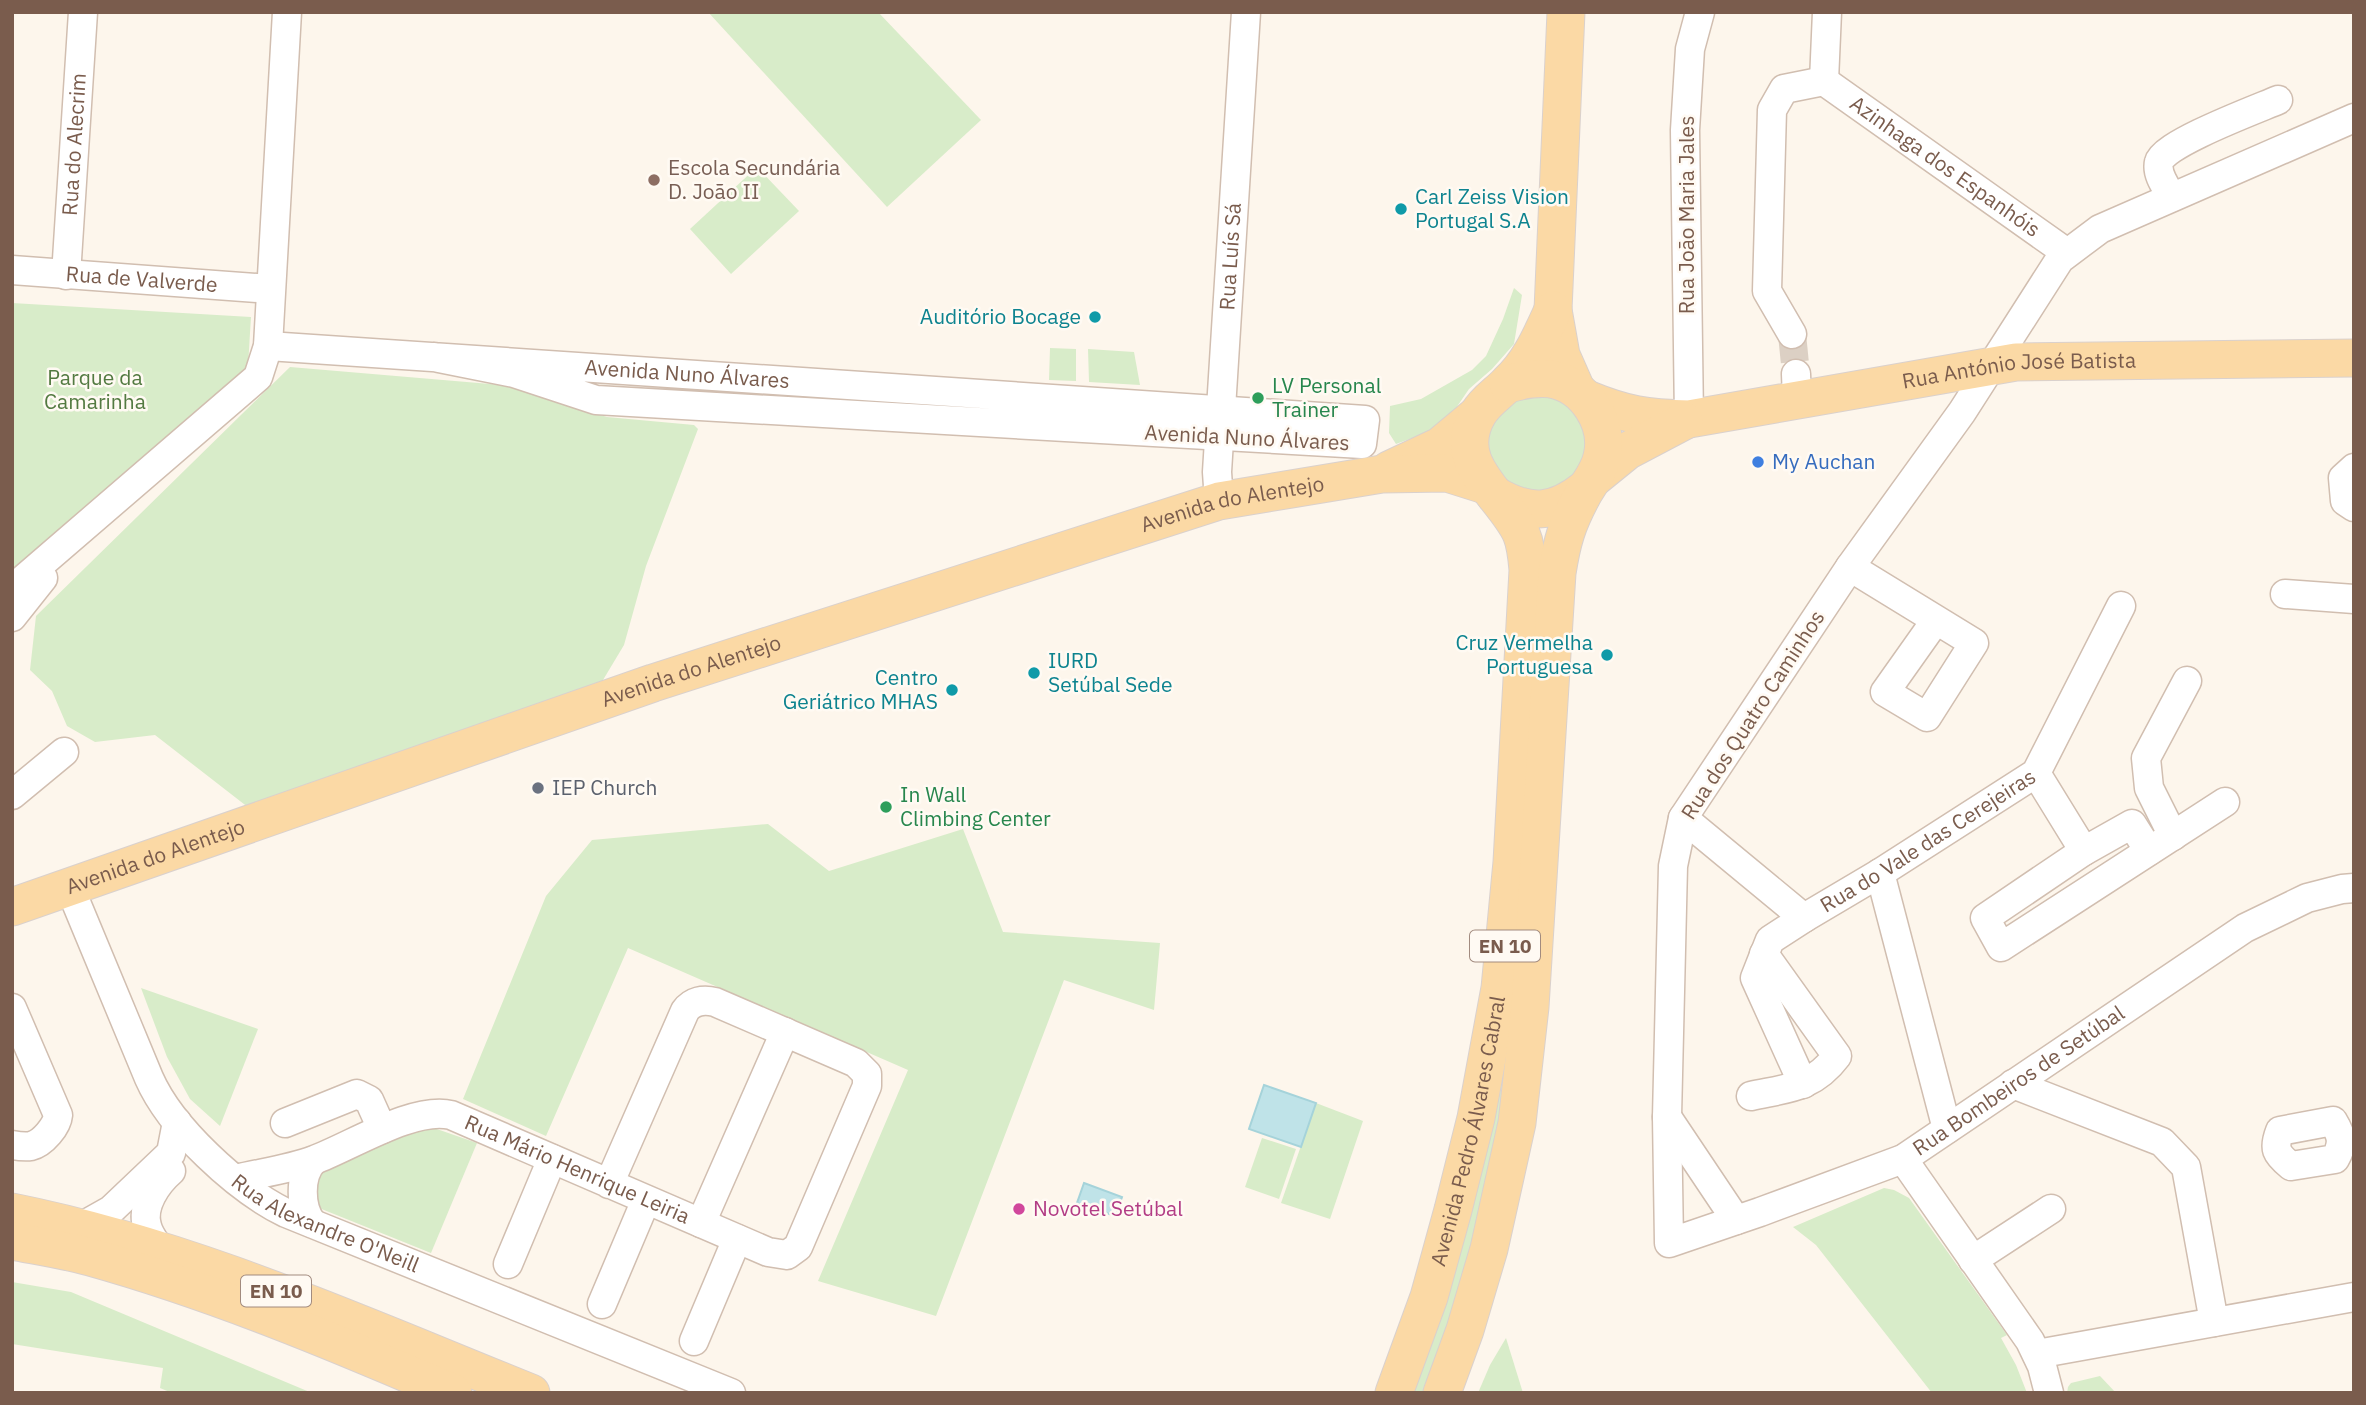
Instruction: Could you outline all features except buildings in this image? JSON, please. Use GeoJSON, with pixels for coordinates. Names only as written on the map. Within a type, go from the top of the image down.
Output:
{"type":"FeatureCollection","features":[{"type":"Feature","properties":{"kind":"main road","name":"Avenida Pedro Álvares Cabral"},"geometry":{"type":"LineString","coordinates":[[1444,1393],[1489,1249],[1517,1123],[1531,994],[1557,573],[1562,540],[1602,457],[1604,437],[1598,417],[1581,394],[1561,355],[1553,310],[1566,12]]}},
{"type":"Feature","properties":{"kind":"main road","name":"Avenida Pedro Álvares Cabral"},"geometry":{"type":"LineString","coordinates":[[1394,1393],[1416,1336],[1466,1161],[1486,1069],[1501,977],[1511,884],[1527,554],[1521,533],[1476,469],[1471,451],[1472,432],[1477,415],[1493,395],[1508,384],[1528,361],[1553,310]]}},
{"type":"Feature","properties":{"kind":"main road","name":"Rua António José Batista"},"geometry":{"type":"LineString","coordinates":[[1590,483],[1627,451],[1652,436],[1689,419],[1796,387],[2016,362],[2354,358]]}},
{"type":"Feature","properties":{"kind":"main road"},"geometry":{"type":"LineString","coordinates":[[1508,384],[1531,378],[1554,380],[1581,394]]}},
{"type":"Feature","properties":{"kind":"main road","name":"Rua António José Batista"},"geometry":{"type":"LineString","coordinates":[[1581,394],[1620,412],[1642,417],[1689,419]]}},
{"type":"Feature","properties":{"kind":"main road","name":"Avenida do Alentejo"},"geometry":{"type":"LineString","coordinates":[[1382,474],[1440,446],[1477,415]]}},
{"type":"Feature","properties":{"kind":"main road","name":"Avenida do Alentejo"},"geometry":{"type":"LineString","coordinates":[[12,908],[653,683],[1219,501],[1382,474],[1447,474],[1490,490]]}},
{"type":"Feature","properties":{"kind":"main road"},"geometry":{"type":"LineString","coordinates":[[1490,490],[1512,505],[1531,510],[1570,502],[1590,483]]}},
{"type":"Feature","properties":{"kind":"main road","name":"EN 10"},"geometry":{"type":"LineString","coordinates":[[12,1212],[160,1251],[254,1282],[531,1393]]}},
{"type":"Feature","properties":{"kind":"main road","name":"EN 10"},"geometry":{"type":"LineString","coordinates":[[12,1241],[89,1256],[169,1282],[327,1340],[453,1393]]}},
{"type":"Feature","properties":{"kind":"main road"},"geometry":{"type":"LineString","coordinates":[[1376,1393],[1400,1339],[1429,1287],[1440,1258]]}},
{"type":"Feature","properties":{"kind":"street","name":"Rua do Alecrim"},"geometry":{"type":"LineString","coordinates":[[66,275],[83,12]]}},
{"type":"Feature","properties":{"kind":"street"},"geometry":{"type":"LineString","coordinates":[[12,589],[258,377],[268,346],[287,12]]}},
{"type":"Feature","properties":{"kind":"street","name":"Rua Luís Sá"},"geometry":{"type":"LineString","coordinates":[[1219,501],[1217,472],[1246,12]]}},
{"type":"Feature","properties":{"kind":"street","name":"Rua João Maria Jales"},"geometry":{"type":"LineString","coordinates":[[1689,419],[1685,130],[1690,49],[1700,12]]}},
{"type":"Feature","properties":{"kind":"street"},"geometry":{"type":"LineString","coordinates":[[1792,334],[1766,291],[1772,110],[1784,89],[1824,80],[1827,12]]}},
{"type":"Feature","properties":{"kind":"street","name":"Azinhaga dos Espanhóis"},"geometry":{"type":"LineString","coordinates":[[1824,80],[2067,253]]}},
{"type":"Feature","properties":{"kind":"street"},"geometry":{"type":"LineString","coordinates":[[2172,197],[2161,177],[2158,165],[2161,155],[2177,144],[2278,100]]}},
{"type":"Feature","properties":{"kind":"street","name":"Rua dos Quatro Caminhos"},"geometry":{"type":"LineString","coordinates":[[1669,1243],[1667,1117],[1673,866],[1683,818],[1850,568],[1962,412],[2060,259],[2101,229],[2354,118]]}},
{"type":"Feature","properties":{"kind":"street","name":"Rua de Valverde"},"geometry":{"type":"LineString","coordinates":[[12,270],[270,289]]}},
{"type":"Feature","properties":{"kind":"street","name":"Avenida Nuno Álvares"},"geometry":{"type":"LineString","coordinates":[[268,346],[603,369],[1221,423]]}},
{"type":"Feature","properties":{"kind":"street","name":"Avenida Nuno Álvares"},"geometry":{"type":"LineString","coordinates":[[434,357],[514,373],[596,400],[1221,423]]}},
{"type":"Feature","properties":{"kind":"street"},"geometry":{"type":"LineString","coordinates":[[596,400],[586,383],[593,373],[603,369]]}},
{"type":"Feature","properties":{"kind":"street"},"geometry":{"type":"LineString","coordinates":[[2354,468],[2343,478],[2345,501],[2354,507]]}},
{"type":"Feature","properties":{"kind":"street"},"geometry":{"type":"LineString","coordinates":[[12,617],[67,543]]}},
{"type":"Feature","properties":{"kind":"street"},"geometry":{"type":"LineString","coordinates":[[1850,568],[1936,620]]}},
{"type":"Feature","properties":{"kind":"street"},"geometry":{"type":"LineString","coordinates":[[2285,594],[2354,599]]}},
{"type":"Feature","properties":{"kind":"street","name":"Rua do Vale das Cerejeiras"},"geometry":{"type":"LineString","coordinates":[[1764,954],[1770,940],[2036,773],[2121,606]]}},
{"type":"Feature","properties":{"kind":"street"},"geometry":{"type":"LineString","coordinates":[[2173,836],[2149,788],[2146,758],[2187,681]]}},
{"type":"Feature","properties":{"kind":"street"},"geometry":{"type":"LineString","coordinates":[[12,795],[64,752]]}},
{"type":"Feature","properties":{"kind":"street"},"geometry":{"type":"LineString","coordinates":[[2036,773],[2084,851]]}},
{"type":"Feature","properties":{"kind":"street"},"geometry":{"type":"LineString","coordinates":[[2149,851],[2132,824],[2084,851],[1984,918],[2001,947],[2225,802]]}},
{"type":"Feature","properties":{"kind":"street","name":"Rua do Vale das Cerejeiras"},"geometry":{"type":"LineString","coordinates":[[1683,818],[1804,918]]}},
{"type":"Feature","properties":{"kind":"street"},"geometry":{"type":"LineString","coordinates":[[1880,873],[1947,1129]]}},
{"type":"Feature","properties":{"kind":"street","name":"Rua Alexandre O'Neill"},"geometry":{"type":"LineString","coordinates":[[70,888],[154,1090],[177,1122],[215,1160],[262,1200],[312,1223],[730,1393]]}},
{"type":"Feature","properties":{"kind":"street","name":"Rua Bombeiros de Setúbal"},"geometry":{"type":"LineString","coordinates":[[1669,1243],[1903,1159],[2245,928],[2307,898],[2354,888]]}},
{"type":"Feature","properties":{"kind":"street"},"geometry":{"type":"LineString","coordinates":[[1764,954],[1755,978],[1803,1084]]}},
{"type":"Feature","properties":{"kind":"street"},"geometry":{"type":"LineString","coordinates":[[1751,1096],[1803,1084],[1824,1073],[1837,1056],[1764,954]]}},
{"type":"Feature","properties":{"kind":"street"},"geometry":{"type":"LineString","coordinates":[[609,1184],[687,1007],[699,1001],[715,1002],[785,1032],[701,1223]]}},
{"type":"Feature","properties":{"kind":"street"},"geometry":{"type":"LineString","coordinates":[[12,1008],[58,1115],[57,1124],[38,1143],[30,1146],[12,1145]]}},
{"type":"Feature","properties":{"kind":"street","name":"Rua Mário Henrique Leiria"},"geometry":{"type":"LineString","coordinates":[[236,1179],[313,1161],[382,1129],[429,1114],[445,1114],[768,1252],[787,1255],[798,1247],[867,1087],[868,1078],[866,1070],[856,1063],[785,1032]]}},
{"type":"Feature","properties":{"kind":"street"},"geometry":{"type":"LineString","coordinates":[[2013,1084],[2162,1142],[2186,1167],[2214,1322]]}},
{"type":"Feature","properties":{"kind":"street"},"geometry":{"type":"LineString","coordinates":[[285,1123],[354,1094],[360,1094],[369,1100],[382,1129]]}},
{"type":"Feature","properties":{"kind":"street"},"geometry":{"type":"LineString","coordinates":[[1667,1117],[1736,1220]]}},
{"type":"Feature","properties":{"kind":"street"},"geometry":{"type":"LineString","coordinates":[[79,1228],[111,1210],[171,1153],[177,1122]]}},
{"type":"Feature","properties":{"kind":"street"},"geometry":{"type":"LineString","coordinates":[[508,1264],[552,1159]]}},
{"type":"Feature","properties":{"kind":"street"},"geometry":{"type":"LineString","coordinates":[[1903,1159],[2037,1354],[2049,1393]]}},
{"type":"Feature","properties":{"kind":"street"},"geometry":{"type":"LineString","coordinates":[[160,1251],[147,1226],[146,1214],[150,1198],[166,1174],[182,1161],[215,1160]]}},
{"type":"Feature","properties":{"kind":"street"},"geometry":{"type":"LineString","coordinates":[[312,1223],[305,1210],[304,1184],[307,1168],[313,1161]]}},
{"type":"Feature","properties":{"kind":"street","name":"Rua Mário Henrique Leiria"},"geometry":{"type":"LineString","coordinates":[[262,1200],[313,1161]]}},
{"type":"Feature","properties":{"kind":"street"},"geometry":{"type":"LineString","coordinates":[[603,1304],[646,1200]]}},
{"type":"Feature","properties":{"kind":"street"},"geometry":{"type":"LineString","coordinates":[[1973,1260],[2051,1209]]}},
{"type":"Feature","properties":{"kind":"street"},"geometry":{"type":"LineString","coordinates":[[694,1341],[737,1239]]}},
{"type":"Feature","properties":{"kind":"street"},"geometry":{"type":"LineString","coordinates":[[2037,1354],[2354,1297]]}},
{"type":"Feature","properties":{"kind":"green space"},"geometry":{"type":"Polygon","coordinates":[[[708,12],[878,12],[981,120],[887,207],[708,12]]]}},
{"type":"Feature","properties":{"kind":"green space"},"geometry":{"type":"Polygon","coordinates":[[[757,167],[799,211],[731,274],[690,229],[757,167]]]}},
{"type":"Feature","properties":{"kind":"green space"},"geometry":{"type":"Polygon","coordinates":[[[1514,288],[1522,295],[1514,344],[1492,369],[1469,389],[1454,411],[1426,433],[1396,444],[1389,433],[1390,406],[1421,399],[1472,370],[1486,356],[1514,288]]]}},
{"type":"Feature","properties":{"kind":"green space","name":"Parque da Camarinha"},"geometry":{"type":"Polygon","coordinates":[[[12,303],[251,317],[248,366],[12,573],[12,303]]]}},
{"type":"Feature","properties":{"kind":"green space"},"geometry":{"type":"Polygon","coordinates":[[[1050,348],[1076,349],[1076,381],[1049,380],[1050,348]]]}},
{"type":"Feature","properties":{"kind":"green space"},"geometry":{"type":"Polygon","coordinates":[[[1088,349],[1134,352],[1140,385],[1089,382],[1088,349]]]}},
{"type":"Feature","properties":{"kind":"green space"},"geometry":{"type":"Polygon","coordinates":[[[290,367],[502,385],[607,417],[694,425],[698,429],[646,566],[624,645],[600,685],[249,808],[155,735],[95,742],[67,726],[52,691],[30,670],[36,616],[290,367]]]}},
{"type":"Feature","properties":{"kind":"green space"},"geometry":{"type":"Polygon","coordinates":[[[1555,395],[1584,420],[1589,456],[1566,487],[1551,493],[1520,489],[1496,470],[1489,457],[1487,442],[1491,425],[1518,397],[1555,395]]]}},
{"type":"Feature","properties":{"kind":"green space"},"geometry":{"type":"Polygon","coordinates":[[[768,824],[829,871],[963,829],[1003,932],[1160,943],[1154,1010],[1064,980],[936,1316],[818,1281],[908,1070],[628,948],[546,1136],[463,1099],[546,896],[592,840],[768,824]]]}},
{"type":"Feature","properties":{"kind":"green space"},"geometry":{"type":"Polygon","coordinates":[[[141,988],[258,1029],[220,1126],[190,1099],[167,1057],[141,988]]]}},
{"type":"Feature","properties":{"kind":"green space"},"geometry":{"type":"Polygon","coordinates":[[[1503,1035],[1515,1036],[1483,1227],[1427,1393],[1407,1393],[1503,1035]]]}},
{"type":"Feature","properties":{"kind":"green space"},"geometry":{"type":"Polygon","coordinates":[[[1316,1103],[1363,1121],[1330,1219],[1281,1203],[1316,1103]]]}},
{"type":"Feature","properties":{"kind":"green space"},"geometry":{"type":"Polygon","coordinates":[[[431,1127],[477,1143],[431,1253],[319,1208],[315,1187],[321,1173],[412,1132],[431,1127]]]}},
{"type":"Feature","properties":{"kind":"green space"},"geometry":{"type":"Polygon","coordinates":[[[1262,1138],[1296,1149],[1279,1199],[1245,1187],[1262,1138]]]}},
{"type":"Feature","properties":{"kind":"green space"},"geometry":{"type":"Polygon","coordinates":[[[1884,1188],[1909,1198],[2007,1335],[2001,1338],[2027,1393],[1932,1393],[1816,1245],[1793,1227],[1884,1188]]]}},
{"type":"Feature","properties":{"kind":"green space"},"geometry":{"type":"Polygon","coordinates":[[[12,1282],[71,1292],[312,1393],[172,1393],[160,1388],[163,1368],[12,1344],[12,1282]]]}},
{"type":"Feature","properties":{"kind":"green space"},"geometry":{"type":"Polygon","coordinates":[[[1506,1338],[1523,1393],[1478,1393],[1490,1365],[1506,1338]]]}},
{"type":"Feature","properties":{"kind":"green space"},"geometry":{"type":"Polygon","coordinates":[[[2100,1376],[2116,1393],[2067,1393],[2071,1383],[2100,1376]]]}},
{"type":"Feature","properties":{"kind":"water"},"geometry":{"type":"Polygon","coordinates":[[[1264,1085],[1316,1103],[1301,1147],[1249,1129],[1264,1085]]]}},
{"type":"Feature","properties":{"kind":"water"},"geometry":{"type":"Polygon","coordinates":[[[1084,1183],[1122,1197],[1115,1216],[1077,1203],[1084,1183]]]}},
{"type":"Feature","properties":{"kind":"tunnel"},"geometry":{"type":"LineString","coordinates":[[1792,334],[1796,374]]}},
{"type":"Feature","properties":{"kind":"place","name":"Escola Secundária D. João II"},"geometry":{"type":"Point","coordinates":[654,180]}},
{"type":"Feature","properties":{"kind":"place","name":"Carl Zeiss Vision Portugal S.A"},"geometry":{"type":"Point","coordinates":[1401,209]}},
{"type":"Feature","properties":{"kind":"place","name":"Auditório Bocage"},"geometry":{"type":"Point","coordinates":[1095,317]}},
{"type":"Feature","properties":{"kind":"place","name":"LV Personal Trainer"},"geometry":{"type":"Point","coordinates":[1258,398]}},
{"type":"Feature","properties":{"kind":"place","name":"My Auchan"},"geometry":{"type":"Point","coordinates":[1758,462]}},
{"type":"Feature","properties":{"kind":"place","name":"Cruz Vermelha Portuguesa"},"geometry":{"type":"Point","coordinates":[1607,655]}},
{"type":"Feature","properties":{"kind":"place","name":"IURD Setúbal Sede"},"geometry":{"type":"Point","coordinates":[1034,673]}},
{"type":"Feature","properties":{"kind":"place","name":"Centro Geriátrico MHAS"},"geometry":{"type":"Point","coordinates":[952,690]}},
{"type":"Feature","properties":{"kind":"place","name":"IEP Church"},"geometry":{"type":"Point","coordinates":[538,788]}},
{"type":"Feature","properties":{"kind":"place","name":"In Wall Climbing Center"},"geometry":{"type":"Point","coordinates":[886,807]}},
{"type":"Feature","properties":{"kind":"place","name":"Novotel Setúbal"},"geometry":{"type":"Point","coordinates":[1019,1209]}}]}
